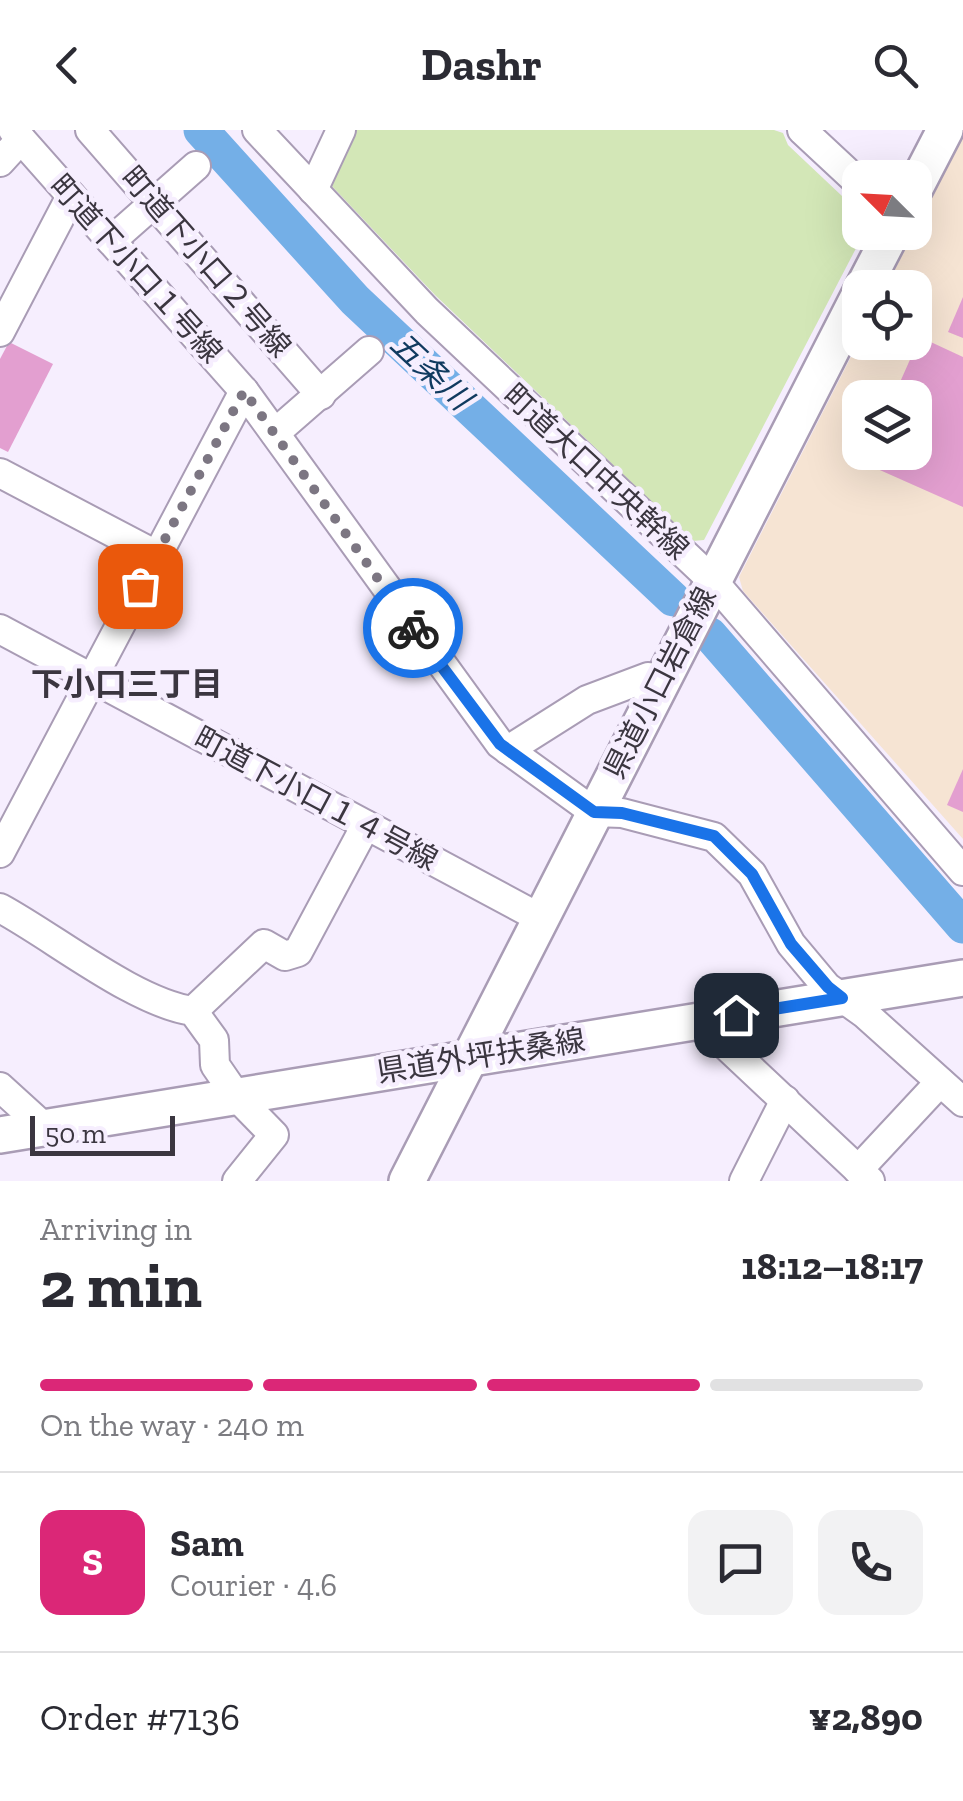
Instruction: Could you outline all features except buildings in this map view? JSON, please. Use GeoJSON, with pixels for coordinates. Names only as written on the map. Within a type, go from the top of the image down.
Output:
{"type":"FeatureCollection","features":[{"type":"Feature","properties":{"kind":"main road"},"geometry":{"type":"LineString","coordinates":[[929,160],[945,130]]}},
{"type":"Feature","properties":{"kind":"main road","name":"県道小口岩倉線"},"geometry":{"type":"LineString","coordinates":[[407,1181],[842,329]]}},
{"type":"Feature","properties":{"kind":"main road","name":"県道外坪扶桑線"},"geometry":{"type":"LineString","coordinates":[[0,1135],[963,978]]}},
{"type":"Feature","properties":{"kind":"street","name":"町道下小口２号線"},"geometry":{"type":"LineString","coordinates":[[90,130],[321,395]]}},
{"type":"Feature","properties":{"kind":"street","name":"町道大口中央幹線"},"geometry":{"type":"LineString","coordinates":[[257,130],[426,311],[707,589],[963,872]]}},
{"type":"Feature","properties":{"kind":"street"},"geometry":{"type":"LineString","coordinates":[[312,190],[341,130]]}},
{"type":"Feature","properties":{"kind":"street"},"geometry":{"type":"LineString","coordinates":[[802,130],[842,167]]}},
{"type":"Feature","properties":{"kind":"street"},"geometry":{"type":"LineString","coordinates":[[0,162],[16,135]]}},
{"type":"Feature","properties":{"kind":"street","name":"町道下小口１号線"},"geometry":{"type":"LineString","coordinates":[[16,135],[244,391],[443,669],[508,750],[594,812],[622,813],[714,836],[752,874],[791,944],[828,987],[866,1014],[956,1093]]}},
{"type":"Feature","properties":{"kind":"street"},"geometry":{"type":"LineString","coordinates":[[111,241],[196,166]]}},
{"type":"Feature","properties":{"kind":"street"},"geometry":{"type":"LineString","coordinates":[[0,332],[71,196]]}},
{"type":"Feature","properties":{"kind":"street"},"geometry":{"type":"LineString","coordinates":[[275,433],[369,351]]}},
{"type":"Feature","properties":{"kind":"street"},"geometry":{"type":"LineString","coordinates":[[0,853],[244,391]]}},
{"type":"Feature","properties":{"kind":"street"},"geometry":{"type":"LineString","coordinates":[[0,473],[156,555]]}},
{"type":"Feature","properties":{"kind":"street","name":"町道下小口１４号線"},"geometry":{"type":"LineString","coordinates":[[0,629],[540,918]]}},
{"type":"Feature","properties":{"kind":"street"},"geometry":{"type":"LineString","coordinates":[[508,750],[588,700],[648,676],[660,682]]}},
{"type":"Feature","properties":{"kind":"street"},"geometry":{"type":"LineString","coordinates":[[193,1011],[264,944],[285,956],[298,952],[366,825]]}},
{"type":"Feature","properties":{"kind":"street"},"geometry":{"type":"LineString","coordinates":[[0,908],[126,984],[178,1009],[193,1011],[214,1040],[214,1066],[236,1097],[274,1135],[238,1181]]}},
{"type":"Feature","properties":{"kind":"street"},"geometry":{"type":"LineString","coordinates":[[700,1020],[864,1175],[956,1093]]}},
{"type":"Feature","properties":{"kind":"street"},"geometry":{"type":"LineString","coordinates":[[0,1087],[44,1128]]}},
{"type":"Feature","properties":{"kind":"street"},"geometry":{"type":"LineString","coordinates":[[744,1181],[791,1106]]}},
{"type":"Feature","properties":{"kind":"street"},"geometry":{"type":"LineString","coordinates":[[761,1181],[791,1106]]}},
{"type":"Feature","properties":{"kind":"shaded area"},"geometry":{"type":"Polygon","coordinates":[[[963,136],[963,839],[743,591],[739,577],[849,360],[932,360],[932,270],[895,270],[905,250],[932,250],[932,197],[963,136]]]}},
{"type":"Feature","properties":{"kind":"green space"},"geometry":{"type":"Polygon","coordinates":[[[352,130],[774,130],[783,133],[788,145],[842,196],[842,250],[855,250],[704,540],[693,541],[435,295],[328,182],[352,130]]]}},
{"type":"Feature","properties":{"kind":"waterway","name":"五条川"},"geometry":{"type":"LineString","coordinates":[[201,130],[355,300],[673,599]]}},
{"type":"Feature","properties":{"kind":"waterway","name":"五条川"},"geometry":{"type":"LineString","coordinates":[[710,635],[963,926]]}},
{"type":"Feature","properties":{"kind":"way so far"},"geometry":{"type":"LineString","coordinates":[[140,586],[244,391],[413,628]]}},
{"type":"Feature","properties":{"kind":"district","name":"下小口三丁目"},"geometry":{"type":"Point","coordinates":[127,684]}},
{"type":"Feature","properties":{"kind":"route"},"geometry":{"type":"LineString","coordinates":[[413,628],[500,744],[594,812],[622,813],[714,836],[752,874],[791,944],[842,998],[736,1015]]}}]}
